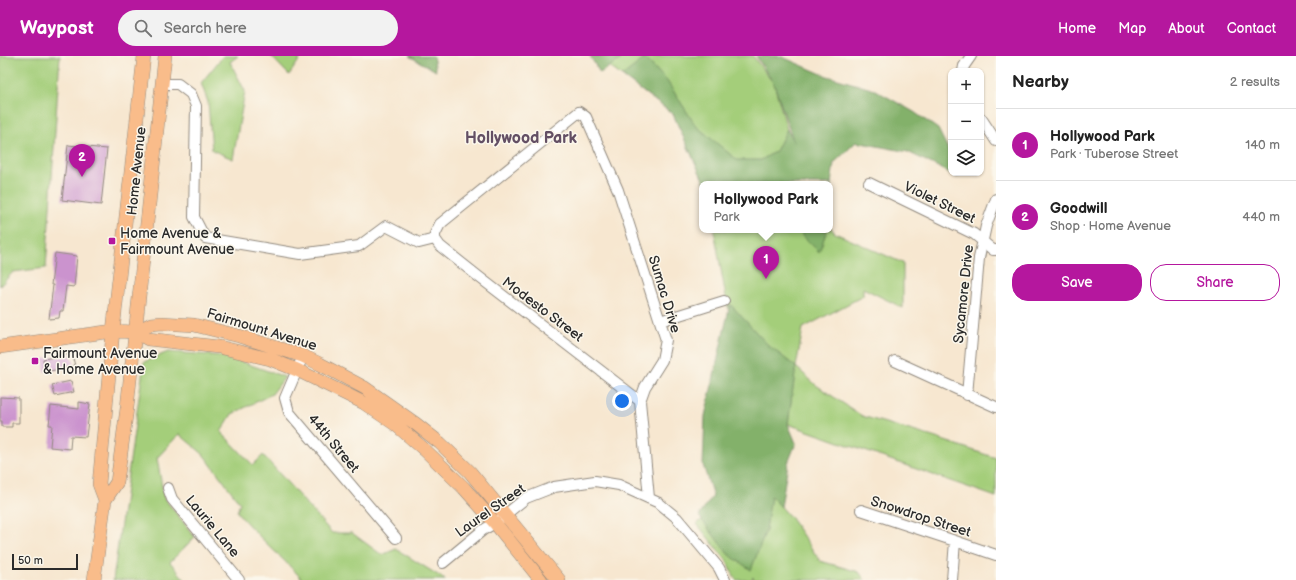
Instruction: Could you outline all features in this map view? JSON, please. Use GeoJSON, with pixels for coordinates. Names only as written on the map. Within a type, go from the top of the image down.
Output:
{"type":"FeatureCollection","features":[{"type":"Feature","properties":{"kind":"main road","name":"Home Avenue"},"geometry":{"type":"LineString","coordinates":[[105,500],[99,484],[113,331],[144,56]]}},
{"type":"Feature","properties":{"kind":"main road","name":"Home Avenue"},"geometry":{"type":"LineString","coordinates":[[94,580],[105,500],[117,482],[165,56]]}},
{"type":"Feature","properties":{"kind":"main road","name":"Fairmount Avenue"},"geometry":{"type":"LineString","coordinates":[[135,332],[151,324],[194,325],[238,336],[302,356],[365,388],[440,443],[470,472],[559,580]]}},
{"type":"Feature","properties":{"kind":"main road","name":"Fairmount Avenue"},"geometry":{"type":"LineString","coordinates":[[0,347],[113,331],[135,332],[148,339],[219,347],[270,359],[297,370],[364,403],[395,424],[426,451],[464,488],[495,523],[541,580]]}},
{"type":"Feature","properties":{"kind":"street"},"geometry":{"type":"LineString","coordinates":[[964,68],[971,56]]}},
{"type":"Feature","properties":{"kind":"street"},"geometry":{"type":"LineString","coordinates":[[162,84],[178,84],[191,94],[196,106],[194,217],[206,238],[300,254],[359,246],[386,226],[419,243],[435,236]]}},
{"type":"Feature","properties":{"kind":"street","name":"Sumac Drive"},"geometry":{"type":"LineString","coordinates":[[435,236],[440,224],[579,112],[586,117],[618,190],[666,340],[662,360],[645,387],[640,401],[649,498]]}},
{"type":"Feature","properties":{"kind":"street"},"geometry":{"type":"LineString","coordinates":[[984,123],[996,141]]}},
{"type":"Feature","properties":{"kind":"street","name":"Violet Street"},"geometry":{"type":"LineString","coordinates":[[869,183],[974,234],[993,250],[996,250]]}},
{"type":"Feature","properties":{"kind":"street","name":"Sycamore Drive"},"geometry":{"type":"LineString","coordinates":[[968,395],[979,258],[986,226],[996,199]]}},
{"type":"Feature","properties":{"kind":"street","name":"Modesto Street"},"geometry":{"type":"LineString","coordinates":[[435,236],[440,246],[478,277],[640,401]]}},
{"type":"Feature","properties":{"kind":"street"},"geometry":{"type":"LineString","coordinates":[[660,321],[724,301]]}},
{"type":"Feature","properties":{"kind":"street","name":"44th Street"},"geometry":{"type":"LineString","coordinates":[[302,356],[285,398],[290,412],[396,538]]}},
{"type":"Feature","properties":{"kind":"street"},"geometry":{"type":"LineString","coordinates":[[895,361],[996,407]]}},
{"type":"Feature","properties":{"kind":"street","name":"Laurel Street"},"geometry":{"type":"LineString","coordinates":[[443,562],[526,498],[554,487],[595,481],[619,485],[649,498]]}},
{"type":"Feature","properties":{"kind":"street","name":"Laurie Lane"},"geometry":{"type":"LineString","coordinates":[[168,488],[172,499],[239,580]]}},
{"type":"Feature","properties":{"kind":"street"},"geometry":{"type":"LineString","coordinates":[[649,498],[659,503],[677,518],[719,568],[725,580]]}},
{"type":"Feature","properties":{"kind":"street","name":"Snowdrop Street"},"geometry":{"type":"LineString","coordinates":[[861,510],[996,555]]}},
{"type":"Feature","properties":{"kind":"street"},"geometry":{"type":"LineString","coordinates":[[952,580],[956,541]]}},
{"type":"Feature","properties":{"kind":"green space"},"geometry":{"type":"Polygon","coordinates":[[[0,56],[60,56],[46,268],[13,272],[0,286],[0,56]]]}},
{"type":"Feature","properties":{"kind":"green space"},"geometry":{"type":"Polygon","coordinates":[[[223,56],[238,56],[230,62],[245,91],[233,159],[212,150],[208,102],[201,83],[223,56]]]}},
{"type":"Feature","properties":{"kind":"green space"},"geometry":{"type":"Polygon","coordinates":[[[271,56],[302,56],[289,75],[271,56]]]}},
{"type":"Feature","properties":{"kind":"green space"},"geometry":{"type":"Polygon","coordinates":[[[409,56],[433,56],[436,71],[409,56]]]}},
{"type":"Feature","properties":{"kind":"green space"},"geometry":{"type":"Polygon","coordinates":[[[590,56],[618,56],[621,59],[600,73],[590,56]]]}},
{"type":"Feature","properties":{"kind":"green space"},"geometry":{"type":"Polygon","coordinates":[[[595,56],[753,56],[774,84],[798,160],[717,181],[704,181],[673,114],[595,56]]]}},
{"type":"Feature","properties":{"kind":"green space"},"geometry":{"type":"Polygon","coordinates":[[[756,56],[780,56],[824,75],[875,90],[914,112],[938,129],[948,149],[948,172],[908,152],[856,142],[834,163],[831,181],[704,181],[673,114],[622,76],[645,58],[667,81],[696,126],[737,160],[761,160],[776,151],[787,129],[794,143],[774,84],[756,56]]]}},
{"type":"Feature","properties":{"kind":"green space"},"geometry":{"type":"Polygon","coordinates":[[[833,231],[835,233],[903,263],[903,308],[863,288],[863,296],[803,328],[796,367],[816,385],[862,416],[996,458],[996,497],[788,424],[794,377],[776,501],[791,518],[820,561],[859,572],[865,580],[754,580],[753,577],[751,580],[736,580],[726,560],[697,524],[720,503],[730,320],[715,233],[812,233],[818,251],[826,233],[833,233],[833,231]]]}},
{"type":"Feature","properties":{"kind":"green space"},"geometry":{"type":"Polygon","coordinates":[[[800,233],[826,233],[819,252],[800,233]]]}},
{"type":"Feature","properties":{"kind":"green space"},"geometry":{"type":"Polygon","coordinates":[[[730,304],[768,345],[796,367],[788,424],[796,443],[788,463],[781,507],[771,496],[766,530],[751,570],[728,554],[699,516],[713,496],[703,465],[705,416],[730,304]]]}},
{"type":"Feature","properties":{"kind":"green space"},"geometry":{"type":"Polygon","coordinates":[[[168,352],[225,356],[285,377],[272,394],[232,414],[221,432],[253,465],[263,455],[332,533],[352,533],[382,555],[396,549],[446,580],[303,580],[237,512],[240,503],[203,454],[179,434],[157,458],[164,498],[195,537],[170,562],[185,580],[113,580],[144,362],[168,352]]]}},
{"type":"Feature","properties":{"kind":"building"},"geometry":{"type":"Polygon","coordinates":[[[68,145],[107,149],[101,205],[62,200],[68,145]]]}},
{"type":"Feature","properties":{"kind":"building"},"geometry":{"type":"Polygon","coordinates":[[[55,253],[77,256],[74,287],[66,286],[63,311],[60,311],[59,318],[49,319],[53,285],[51,285],[55,253]]]}},
{"type":"Feature","properties":{"kind":"building"},"geometry":{"type":"Polygon","coordinates":[[[72,354],[75,366],[45,372],[43,359],[72,354]]]}},
{"type":"Feature","properties":{"kind":"building"},"geometry":{"type":"Polygon","coordinates":[[[71,381],[74,392],[55,396],[52,385],[71,381]]]}},
{"type":"Feature","properties":{"kind":"building"},"geometry":{"type":"Polygon","coordinates":[[[0,397],[19,398],[19,423],[12,423],[12,427],[2,427],[2,421],[0,421],[0,397]]]}},
{"type":"Feature","properties":{"kind":"building"},"geometry":{"type":"Polygon","coordinates":[[[79,402],[90,404],[86,437],[71,436],[70,449],[50,447],[52,425],[49,425],[51,406],[79,409],[79,402]]]}},
{"type":"Feature","properties":{"kind":"place","name":"Goodwill"},"geometry":{"type":"Point","coordinates":[82,177]}},
{"type":"Feature","properties":{"kind":"place","name":"Home Avenue & Fairmount Avenue"},"geometry":{"type":"Point","coordinates":[112,241]}},
{"type":"Feature","properties":{"kind":"place","name":"Hollywood Park"},"geometry":{"type":"Point","coordinates":[766,279]}},
{"type":"Feature","properties":{"kind":"place","name":"Fairmount Avenue & Home Avenue"},"geometry":{"type":"Point","coordinates":[35,361]}},
{"type":"Feature","properties":{"kind":"district","name":"Hollywood Park"},"geometry":{"type":"Point","coordinates":[521,137]}}]}
